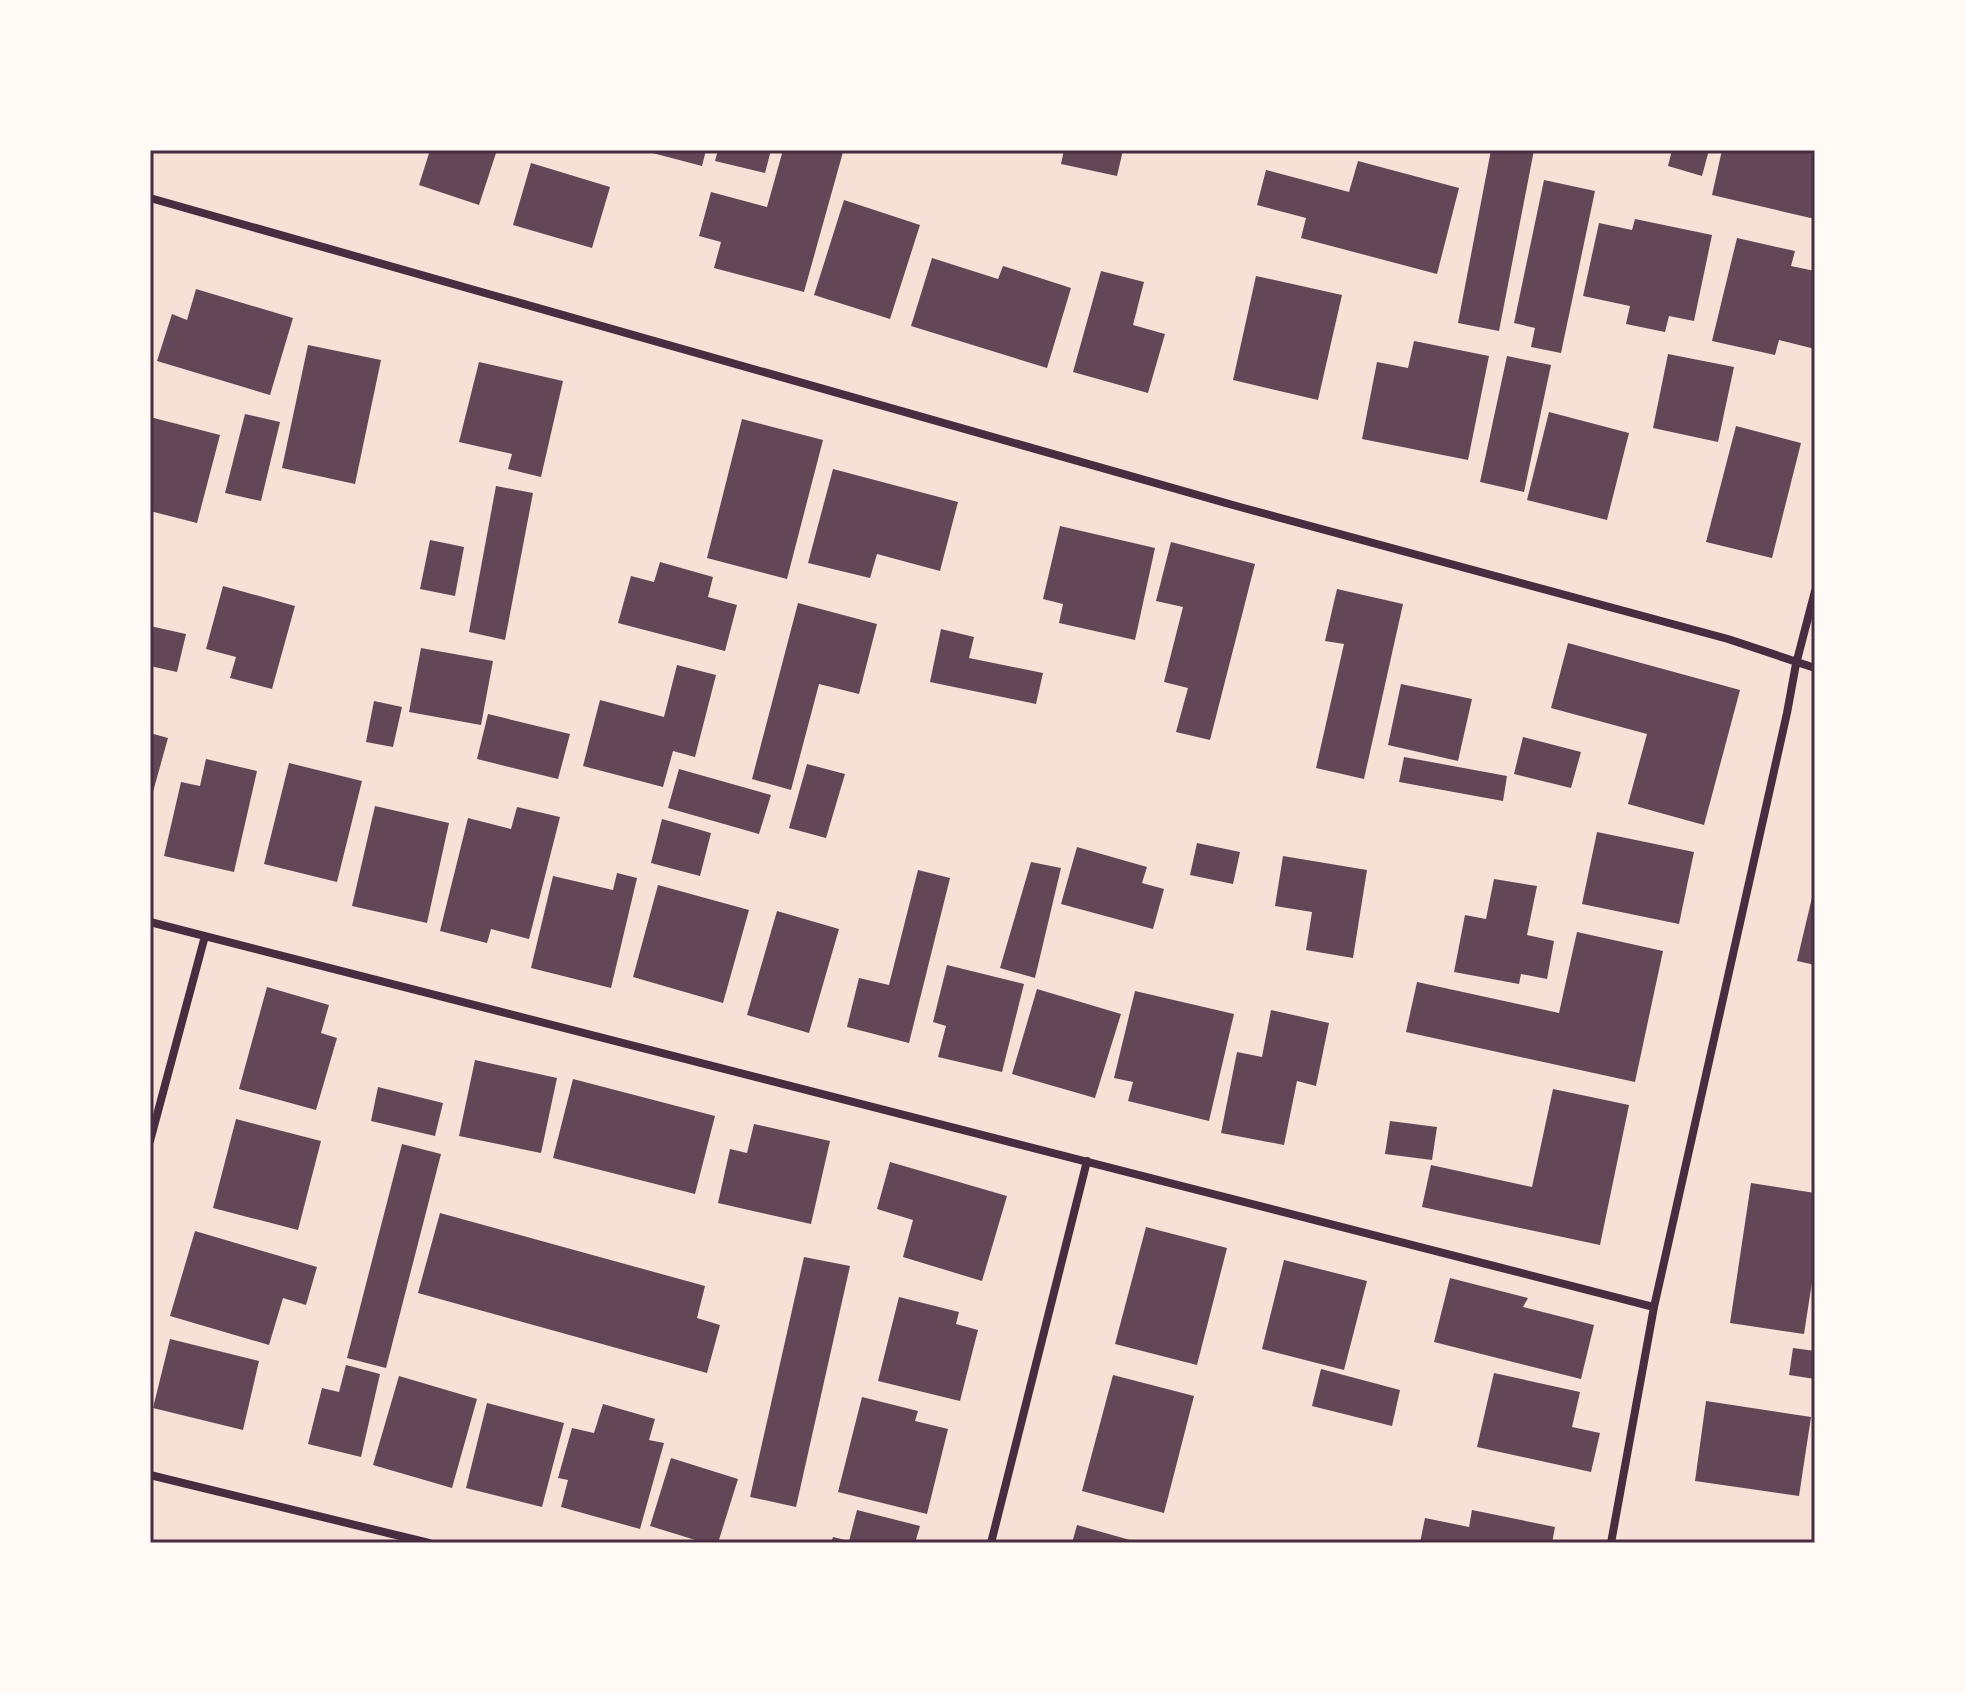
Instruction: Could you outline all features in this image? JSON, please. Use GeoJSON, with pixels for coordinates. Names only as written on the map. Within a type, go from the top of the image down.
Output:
{"type":"FeatureCollection","features":[{"type":"Feature","properties":{"kind":"street"},"geometry":{"type":"LineString","coordinates":[[150,198],[1240,507],[1728,639],[1815,668]]}},
{"type":"Feature","properties":{"kind":"street"},"geometry":{"type":"LineString","coordinates":[[1611,1543],[1654,1307],[1796,664],[1815,591]]}},
{"type":"Feature","properties":{"kind":"street"},"geometry":{"type":"LineString","coordinates":[[150,922],[1654,1307]]}},
{"type":"Feature","properties":{"kind":"street"},"geometry":{"type":"LineString","coordinates":[[150,1141],[205,936]]}},
{"type":"Feature","properties":{"kind":"street"},"geometry":{"type":"LineString","coordinates":[[991,1543],[1087,1161]]}},
{"type":"Feature","properties":{"kind":"street"},"geometry":{"type":"LineString","coordinates":[[150,1475],[429,1543]]}},
{"type":"Feature","properties":{"kind":"building"},"geometry":{"type":"Polygon","coordinates":[[[430,150],[497,150],[479,205],[419,185],[430,150]]]}},
{"type":"Feature","properties":{"kind":"building"},"geometry":{"type":"Polygon","coordinates":[[[641,150],[706,150],[702,166],[641,150]]]}},
{"type":"Feature","properties":{"kind":"building"},"geometry":{"type":"Polygon","coordinates":[[[718,150],[771,150],[765,173],[715,161],[718,150]]]}},
{"type":"Feature","properties":{"kind":"building"},"geometry":{"type":"Polygon","coordinates":[[[783,150],[843,152],[804,292],[714,268],[721,242],[699,236],[711,192],[767,207],[783,150]]]}},
{"type":"Feature","properties":{"kind":"building"},"geometry":{"type":"Polygon","coordinates":[[[1064,150],[1123,150],[1117,176],[1061,164],[1064,150]]]}},
{"type":"Feature","properties":{"kind":"building"},"geometry":{"type":"Polygon","coordinates":[[[1491,150],[1534,150],[1499,331],[1458,323],[1491,150]]]}},
{"type":"Feature","properties":{"kind":"building"},"geometry":{"type":"Polygon","coordinates":[[[1672,150],[1709,150],[1702,176],[1668,166],[1672,150]]]}},
{"type":"Feature","properties":{"kind":"building"},"geometry":{"type":"Polygon","coordinates":[[[1722,150],[1815,150],[1815,219],[1712,195],[1722,150]]]}},
{"type":"Feature","properties":{"kind":"building"},"geometry":{"type":"Polygon","coordinates":[[[1358,161],[1459,188],[1437,274],[1301,238],[1306,218],[1257,205],[1266,170],[1349,192],[1358,161]]]}},
{"type":"Feature","properties":{"kind":"building"},"geometry":{"type":"Polygon","coordinates":[[[531,163],[610,187],[592,248],[513,225],[531,163]]]}},
{"type":"Feature","properties":{"kind":"building"},"geometry":{"type":"Polygon","coordinates":[[[1544,180],[1595,191],[1561,353],[1531,347],[1535,328],[1514,323],[1544,180]]]}},
{"type":"Feature","properties":{"kind":"building"},"geometry":{"type":"Polygon","coordinates":[[[844,200],[920,225],[890,319],[814,295],[844,200]]]}},
{"type":"Feature","properties":{"kind":"building"},"geometry":{"type":"Polygon","coordinates":[[[1635,219],[1712,235],[1694,321],[1669,316],[1665,332],[1626,324],[1630,306],[1583,296],[1599,223],[1632,230],[1635,219]]]}},
{"type":"Feature","properties":{"kind":"building"},"geometry":{"type":"Polygon","coordinates":[[[1737,238],[1795,251],[1791,266],[1815,271],[1815,349],[1779,340],[1775,355],[1712,341],[1737,238]]]}},
{"type":"Feature","properties":{"kind":"building"},"geometry":{"type":"Polygon","coordinates":[[[932,258],[998,279],[1003,266],[1071,288],[1047,368],[911,326],[932,258]]]}},
{"type":"Feature","properties":{"kind":"building"},"geometry":{"type":"Polygon","coordinates":[[[1101,271],[1144,282],[1133,325],[1165,334],[1148,393],[1073,372],[1101,271]]]}},
{"type":"Feature","properties":{"kind":"building"},"geometry":{"type":"Polygon","coordinates":[[[1256,276],[1342,295],[1318,400],[1233,380],[1256,276]]]}},
{"type":"Feature","properties":{"kind":"building"},"geometry":{"type":"Polygon","coordinates":[[[196,289],[293,318],[270,395],[157,361],[172,314],[187,320],[196,289]]]}},
{"type":"Feature","properties":{"kind":"building"},"geometry":{"type":"Polygon","coordinates":[[[1414,341],[1489,356],[1468,460],[1362,439],[1377,362],[1408,368],[1414,341]]]}},
{"type":"Feature","properties":{"kind":"building"},"geometry":{"type":"Polygon","coordinates":[[[308,345],[381,360],[355,484],[282,468],[308,345]]]}},
{"type":"Feature","properties":{"kind":"building"},"geometry":{"type":"Polygon","coordinates":[[[1668,354],[1734,367],[1718,442],[1653,428],[1668,354]]]}},
{"type":"Feature","properties":{"kind":"building"},"geometry":{"type":"Polygon","coordinates":[[[1507,356],[1551,365],[1524,492],[1480,482],[1507,356]]]}},
{"type":"Feature","properties":{"kind":"building"},"geometry":{"type":"Polygon","coordinates":[[[479,362],[563,381],[541,477],[508,469],[512,454],[459,442],[479,362]]]}},
{"type":"Feature","properties":{"kind":"building"},"geometry":{"type":"Polygon","coordinates":[[[1549,412],[1629,433],[1607,520],[1527,500],[1549,412]]]}},
{"type":"Feature","properties":{"kind":"building"},"geometry":{"type":"Polygon","coordinates":[[[245,414],[280,422],[261,501],[225,493],[245,414]]]}},
{"type":"Feature","properties":{"kind":"building"},"geometry":{"type":"Polygon","coordinates":[[[150,417],[220,435],[197,523],[150,511],[150,417]]]}},
{"type":"Feature","properties":{"kind":"building"},"geometry":{"type":"Polygon","coordinates":[[[742,419],[823,440],[787,579],[707,558],[742,419]]]}},
{"type":"Feature","properties":{"kind":"building"},"geometry":{"type":"Polygon","coordinates":[[[1736,426],[1801,443],[1772,558],[1706,542],[1736,426]]]}},
{"type":"Feature","properties":{"kind":"building"},"geometry":{"type":"Polygon","coordinates":[[[833,469],[958,502],[940,571],[877,554],[870,578],[808,563],[833,469]]]}},
{"type":"Feature","properties":{"kind":"building"},"geometry":{"type":"Polygon","coordinates":[[[496,486],[533,493],[505,640],[469,632],[496,486]]]}},
{"type":"Feature","properties":{"kind":"building"},"geometry":{"type":"Polygon","coordinates":[[[1060,526],[1155,548],[1135,640],[1059,623],[1063,604],[1043,599],[1060,526]]]}},
{"type":"Feature","properties":{"kind":"building"},"geometry":{"type":"Polygon","coordinates":[[[430,540],[464,547],[455,596],[420,589],[430,540]]]}},
{"type":"Feature","properties":{"kind":"building"},"geometry":{"type":"Polygon","coordinates":[[[1171,542],[1255,564],[1210,740],[1176,732],[1188,688],[1164,682],[1183,607],[1156,601],[1171,542]]]}},
{"type":"Feature","properties":{"kind":"building"},"geometry":{"type":"Polygon","coordinates":[[[660,562],[713,577],[708,597],[737,605],[725,651],[618,623],[631,576],[654,582],[660,562]]]}},
{"type":"Feature","properties":{"kind":"building"},"geometry":{"type":"Polygon","coordinates":[[[223,586],[295,606],[272,689],[230,678],[236,657],[206,649],[223,586]]]}},
{"type":"Feature","properties":{"kind":"building"},"geometry":{"type":"Polygon","coordinates":[[[1337,589],[1403,604],[1364,779],[1316,768],[1344,644],[1325,641],[1337,589]]]}},
{"type":"Feature","properties":{"kind":"building"},"geometry":{"type":"Polygon","coordinates":[[[798,603],[877,624],[859,694],[819,684],[791,790],[752,779],[798,603]]]}},
{"type":"Feature","properties":{"kind":"building"},"geometry":{"type":"Polygon","coordinates":[[[150,626],[186,634],[177,672],[150,666],[150,626]]]}},
{"type":"Feature","properties":{"kind":"building"},"geometry":{"type":"Polygon","coordinates":[[[941,629],[974,637],[969,658],[1043,673],[1036,704],[930,682],[941,629]]]}},
{"type":"Feature","properties":{"kind":"building"},"geometry":{"type":"Polygon","coordinates":[[[1568,643],[1740,690],[1704,825],[1628,804],[1647,734],[1551,708],[1568,643]]]}},
{"type":"Feature","properties":{"kind":"building"},"geometry":{"type":"Polygon","coordinates":[[[421,648],[493,661],[481,725],[409,712],[421,648]]]}},
{"type":"Feature","properties":{"kind":"building"},"geometry":{"type":"Polygon","coordinates":[[[677,665],[716,675],[695,757],[673,751],[663,787],[583,766],[600,700],[664,717],[677,665]]]}},
{"type":"Feature","properties":{"kind":"building"},"geometry":{"type":"Polygon","coordinates":[[[1401,684],[1472,699],[1458,761],[1388,745],[1401,684]]]}},
{"type":"Feature","properties":{"kind":"building"},"geometry":{"type":"Polygon","coordinates":[[[374,701],[402,707],[393,747],[366,742],[374,701]]]}},
{"type":"Feature","properties":{"kind":"building"},"geometry":{"type":"Polygon","coordinates":[[[488,714],[570,734],[558,779],[477,759],[488,714]]]}},
{"type":"Feature","properties":{"kind":"building"},"geometry":{"type":"Polygon","coordinates":[[[150,733],[168,738],[151,799],[150,799],[150,733]]]}},
{"type":"Feature","properties":{"kind":"building"},"geometry":{"type":"Polygon","coordinates":[[[1523,737],[1581,752],[1571,788],[1514,774],[1523,737]]]}},
{"type":"Feature","properties":{"kind":"building"},"geometry":{"type":"Polygon","coordinates":[[[1404,757],[1507,776],[1503,801],[1399,782],[1404,757]]]}},
{"type":"Feature","properties":{"kind":"building"},"geometry":{"type":"Polygon","coordinates":[[[206,759],[257,771],[234,872],[164,856],[181,782],[200,786],[206,759]]]}},
{"type":"Feature","properties":{"kind":"building"},"geometry":{"type":"Polygon","coordinates":[[[289,763],[362,781],[337,882],[264,864],[289,763]]]}},
{"type":"Feature","properties":{"kind":"building"},"geometry":{"type":"Polygon","coordinates":[[[807,764],[845,774],[826,838],[789,828],[807,764]]]}},
{"type":"Feature","properties":{"kind":"building"},"geometry":{"type":"Polygon","coordinates":[[[679,769],[771,795],[759,834],[668,808],[679,769]]]}},
{"type":"Feature","properties":{"kind":"building"},"geometry":{"type":"Polygon","coordinates":[[[375,806],[449,823],[427,923],[352,906],[375,806]]]}},
{"type":"Feature","properties":{"kind":"building"},"geometry":{"type":"Polygon","coordinates":[[[517,807],[560,817],[529,939],[491,929],[487,943],[440,931],[468,818],[511,829],[517,807]]]}},
{"type":"Feature","properties":{"kind":"building"},"geometry":{"type":"Polygon","coordinates":[[[662,819],[711,833],[700,876],[651,863],[662,819]]]}},
{"type":"Feature","properties":{"kind":"building"},"geometry":{"type":"Polygon","coordinates":[[[1597,832],[1694,852],[1679,924],[1582,904],[1597,832]]]}},
{"type":"Feature","properties":{"kind":"building"},"geometry":{"type":"Polygon","coordinates":[[[1197,843],[1240,852],[1233,884],[1190,875],[1197,843]]]}},
{"type":"Feature","properties":{"kind":"building"},"geometry":{"type":"Polygon","coordinates":[[[1077,847],[1147,867],[1142,883],[1164,889],[1153,929],[1061,904],[1077,847]]]}},
{"type":"Feature","properties":{"kind":"building"},"geometry":{"type":"Polygon","coordinates":[[[1283,856],[1367,870],[1353,958],[1306,950],[1312,912],[1275,906],[1283,856]]]}},
{"type":"Feature","properties":{"kind":"building"},"geometry":{"type":"Polygon","coordinates":[[[1031,862],[1061,868],[1035,978],[1000,968],[1031,862]]]}},
{"type":"Feature","properties":{"kind":"building"},"geometry":{"type":"Polygon","coordinates":[[[918,870],[950,878],[909,1043],[847,1027],[859,978],[889,985],[918,870]]]}},
{"type":"Feature","properties":{"kind":"building"},"geometry":{"type":"Polygon","coordinates":[[[617,873],[637,878],[611,988],[531,968],[553,876],[613,890],[617,873]]]}},
{"type":"Feature","properties":{"kind":"building"},"geometry":{"type":"Polygon","coordinates":[[[1494,879],[1537,886],[1527,935],[1554,941],[1547,979],[1521,974],[1519,984],[1454,972],[1465,915],[1486,919],[1494,879]]]}},
{"type":"Feature","properties":{"kind":"building"},"geometry":{"type":"Polygon","coordinates":[[[658,885],[749,910],[723,1003],[633,977],[658,885]]]}},
{"type":"Feature","properties":{"kind":"building"},"geometry":{"type":"Polygon","coordinates":[[[1815,889],[1815,965],[1797,961],[1815,889]]]}},
{"type":"Feature","properties":{"kind":"building"},"geometry":{"type":"Polygon","coordinates":[[[777,911],[839,929],[809,1033],[747,1015],[777,911]]]}},
{"type":"Feature","properties":{"kind":"building"},"geometry":{"type":"Polygon","coordinates":[[[1577,932],[1663,951],[1635,1082],[1406,1032],[1417,982],[1559,1013],[1577,932]]]}},
{"type":"Feature","properties":{"kind":"building"},"geometry":{"type":"Polygon","coordinates":[[[947,965],[1024,984],[1002,1072],[938,1057],[946,1026],[933,1022],[947,965]]]}},
{"type":"Feature","properties":{"kind":"building"},"geometry":{"type":"Polygon","coordinates":[[[267,987],[329,1005],[321,1033],[337,1038],[316,1110],[239,1089],[267,987]]]}},
{"type":"Feature","properties":{"kind":"building"},"geometry":{"type":"Polygon","coordinates":[[[1037,989],[1121,1014],[1095,1098],[1012,1074],[1037,989]]]}},
{"type":"Feature","properties":{"kind":"building"},"geometry":{"type":"Polygon","coordinates":[[[1135,991],[1234,1014],[1209,1121],[1128,1101],[1133,1082],[1114,1078],[1135,991]]]}},
{"type":"Feature","properties":{"kind":"building"},"geometry":{"type":"Polygon","coordinates":[[[1271,1010],[1329,1023],[1316,1086],[1297,1081],[1284,1145],[1221,1133],[1237,1052],[1262,1057],[1271,1010]]]}},
{"type":"Feature","properties":{"kind":"building"},"geometry":{"type":"Polygon","coordinates":[[[475,1060],[557,1078],[541,1153],[459,1136],[475,1060]]]}},
{"type":"Feature","properties":{"kind":"building"},"geometry":{"type":"Polygon","coordinates":[[[573,1079],[715,1116],[695,1194],[553,1158],[573,1079]]]}},
{"type":"Feature","properties":{"kind":"building"},"geometry":{"type":"Polygon","coordinates":[[[378,1087],[443,1103],[435,1136],[371,1121],[378,1087]]]}},
{"type":"Feature","properties":{"kind":"building"},"geometry":{"type":"Polygon","coordinates":[[[1553,1089],[1629,1105],[1600,1245],[1422,1207],[1431,1165],[1532,1187],[1553,1089]]]}},
{"type":"Feature","properties":{"kind":"building"},"geometry":{"type":"Polygon","coordinates":[[[236,1119],[321,1141],[298,1230],[213,1208],[236,1119]]]}},
{"type":"Feature","properties":{"kind":"building"},"geometry":{"type":"Polygon","coordinates":[[[1390,1121],[1437,1127],[1432,1160],[1385,1154],[1390,1121]]]}},
{"type":"Feature","properties":{"kind":"building"},"geometry":{"type":"Polygon","coordinates":[[[754,1124],[830,1141],[811,1224],[718,1203],[730,1149],[747,1153],[754,1124]]]}},
{"type":"Feature","properties":{"kind":"building"},"geometry":{"type":"Polygon","coordinates":[[[402,1144],[441,1154],[386,1368],[347,1358],[402,1144]]]}},
{"type":"Feature","properties":{"kind":"building"},"geometry":{"type":"Polygon","coordinates":[[[890,1162],[1007,1196],[982,1281],[903,1257],[913,1220],[877,1209],[890,1162]]]}},
{"type":"Feature","properties":{"kind":"building"},"geometry":{"type":"Polygon","coordinates":[[[1751,1183],[1815,1193],[1815,1263],[1804,1334],[1730,1323],[1751,1183]]]}},
{"type":"Feature","properties":{"kind":"building"},"geometry":{"type":"Polygon","coordinates":[[[440,1213],[705,1286],[697,1318],[720,1325],[707,1373],[418,1293],[440,1213]]]}},
{"type":"Feature","properties":{"kind":"building"},"geometry":{"type":"Polygon","coordinates":[[[1146,1227],[1227,1248],[1197,1365],[1115,1344],[1146,1227]]]}},
{"type":"Feature","properties":{"kind":"building"},"geometry":{"type":"Polygon","coordinates":[[[195,1231],[317,1267],[306,1305],[283,1298],[269,1345],[170,1316],[195,1231]]]}},
{"type":"Feature","properties":{"kind":"building"},"geometry":{"type":"Polygon","coordinates":[[[804,1257],[850,1266],[796,1507],[750,1497],[804,1257]]]}},
{"type":"Feature","properties":{"kind":"building"},"geometry":{"type":"Polygon","coordinates":[[[1284,1260],[1367,1281],[1344,1370],[1262,1349],[1284,1260]]]}},
{"type":"Feature","properties":{"kind":"building"},"geometry":{"type":"Polygon","coordinates":[[[1450,1278],[1528,1298],[1523,1307],[1594,1325],[1581,1379],[1434,1342],[1450,1278]]]}},
{"type":"Feature","properties":{"kind":"building"},"geometry":{"type":"Polygon","coordinates":[[[899,1297],[959,1312],[956,1324],[978,1330],[960,1401],[878,1381],[899,1297]]]}},
{"type":"Feature","properties":{"kind":"building"},"geometry":{"type":"Polygon","coordinates":[[[170,1339],[259,1361],[243,1430],[153,1408],[170,1339]]]}},
{"type":"Feature","properties":{"kind":"building"},"geometry":{"type":"Polygon","coordinates":[[[1793,1348],[1815,1351],[1815,1379],[1789,1375],[1793,1348]]]}},
{"type":"Feature","properties":{"kind":"building"},"geometry":{"type":"Polygon","coordinates":[[[346,1365],[380,1374],[361,1457],[308,1444],[322,1388],[339,1392],[346,1365]]]}},
{"type":"Feature","properties":{"kind":"building"},"geometry":{"type":"Polygon","coordinates":[[[1321,1369],[1400,1390],[1392,1426],[1312,1406],[1321,1369]]]}},
{"type":"Feature","properties":{"kind":"building"},"geometry":{"type":"Polygon","coordinates":[[[1494,1373],[1580,1392],[1572,1427],[1600,1433],[1591,1472],[1477,1447],[1494,1373]]]}},
{"type":"Feature","properties":{"kind":"building"},"geometry":{"type":"Polygon","coordinates":[[[1113,1375],[1194,1396],[1164,1513],[1082,1491],[1113,1375]]]}},
{"type":"Feature","properties":{"kind":"building"},"geometry":{"type":"Polygon","coordinates":[[[399,1376],[477,1399],[452,1488],[373,1465],[399,1376]]]}},
{"type":"Feature","properties":{"kind":"building"},"geometry":{"type":"Polygon","coordinates":[[[862,1397],[918,1411],[915,1421],[948,1429],[927,1514],[838,1492],[862,1397]]]}},
{"type":"Feature","properties":{"kind":"building"},"geometry":{"type":"Polygon","coordinates":[[[1706,1401],[1811,1417],[1799,1496],[1695,1481],[1706,1401]]]}},
{"type":"Feature","properties":{"kind":"building"},"geometry":{"type":"Polygon","coordinates":[[[487,1403],[564,1423],[542,1507],[466,1488],[487,1403]]]}},
{"type":"Feature","properties":{"kind":"building"},"geometry":{"type":"Polygon","coordinates":[[[603,1404],[655,1419],[649,1440],[664,1443],[640,1529],[561,1507],[568,1480],[558,1478],[572,1428],[594,1433],[603,1404]]]}},
{"type":"Feature","properties":{"kind":"building"},"geometry":{"type":"Polygon","coordinates":[[[671,1458],[738,1479],[718,1543],[705,1543],[650,1526],[671,1458]]]}},
{"type":"Feature","properties":{"kind":"building"},"geometry":{"type":"Polygon","coordinates":[[[857,1510],[920,1526],[915,1543],[831,1543],[833,1537],[849,1541],[857,1510]]]}},
{"type":"Feature","properties":{"kind":"building"},"geometry":{"type":"Polygon","coordinates":[[[1472,1510],[1555,1527],[1552,1543],[1420,1543],[1425,1518],[1469,1527],[1472,1510]]]}},
{"type":"Feature","properties":{"kind":"building"},"geometry":{"type":"Polygon","coordinates":[[[1077,1525],[1137,1542],[1137,1543],[1072,1543],[1077,1525]]]}}]}
